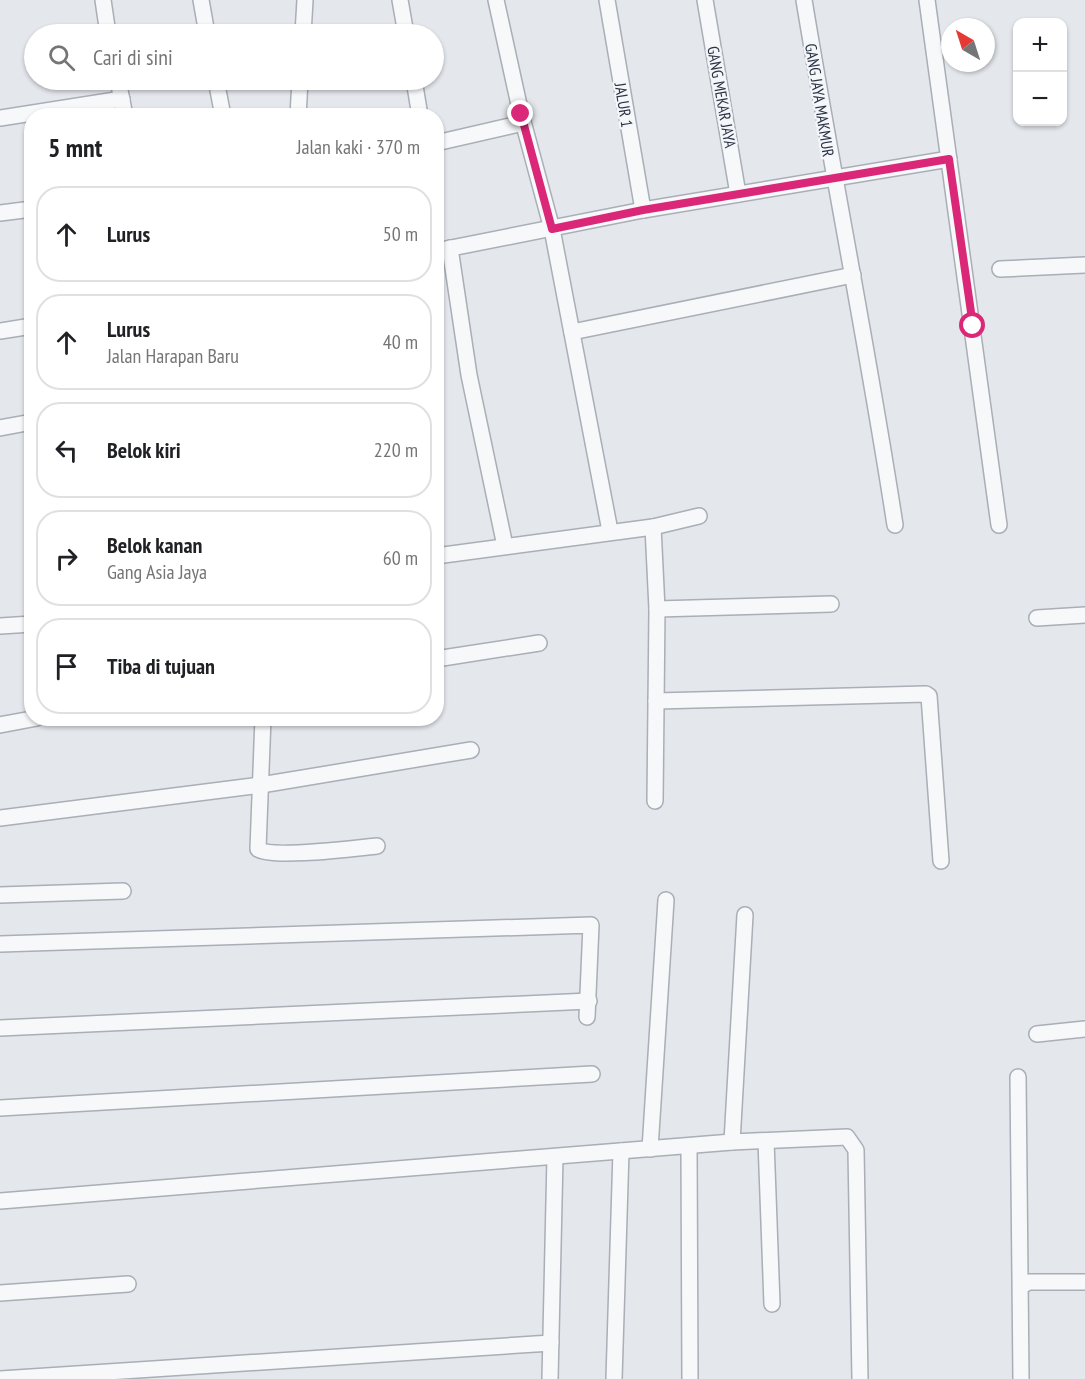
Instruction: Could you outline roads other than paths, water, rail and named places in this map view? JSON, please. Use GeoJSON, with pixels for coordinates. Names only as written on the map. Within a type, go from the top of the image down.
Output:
{"type":"FeatureCollection","features":[{"type":"Feature","properties":{"kind":"street"},"geometry":{"type":"LineString","coordinates":[[103,0],[107,24]]}},
{"type":"Feature","properties":{"kind":"street"},"geometry":{"type":"LineString","coordinates":[[201,0],[205,24]]}},
{"type":"Feature","properties":{"kind":"street"},"geometry":{"type":"LineString","coordinates":[[304,24],[305,0]]}},
{"type":"Feature","properties":{"kind":"street"},"geometry":{"type":"LineString","coordinates":[[400,0],[404,24]]}},
{"type":"Feature","properties":{"kind":"street"},"geometry":{"type":"LineString","coordinates":[[496,0],[524,123],[552,229],[610,531]]}},
{"type":"Feature","properties":{"kind":"street","name":"JALUR 1"},"geometry":{"type":"LineString","coordinates":[[607,0],[643,210]]}},
{"type":"Feature","properties":{"kind":"street","name":"GANG MEKAR JAYA"},"geometry":{"type":"LineString","coordinates":[[705,0],[738,194]]}},
{"type":"Feature","properties":{"kind":"street","name":"GANG JAYA MAKMUR"},"geometry":{"type":"LineString","coordinates":[[804,0],[833,180],[853,275],[856,305],[869,360],[895,525]]}},
{"type":"Feature","properties":{"kind":"street"},"geometry":{"type":"LineString","coordinates":[[927,0],[999,525]]}},
{"type":"Feature","properties":{"kind":"street"},"geometry":{"type":"LineString","coordinates":[[120,90],[124,108]]}},
{"type":"Feature","properties":{"kind":"street"},"geometry":{"type":"LineString","coordinates":[[218,90],[221,108]]}},
{"type":"Feature","properties":{"kind":"street"},"geometry":{"type":"LineString","coordinates":[[298,108],[299,90]]}},
{"type":"Feature","properties":{"kind":"street"},"geometry":{"type":"LineString","coordinates":[[416,90],[419,108]]}},
{"type":"Feature","properties":{"kind":"street"},"geometry":{"type":"LineString","coordinates":[[64,108],[122,99]]}},
{"type":"Feature","properties":{"kind":"street"},"geometry":{"type":"LineString","coordinates":[[0,118],[24,114]]}},
{"type":"Feature","properties":{"kind":"street"},"geometry":{"type":"LineString","coordinates":[[444,141],[524,123]]}},
{"type":"Feature","properties":{"kind":"street"},"geometry":{"type":"LineString","coordinates":[[444,250],[643,210],[949,159]]}},
{"type":"Feature","properties":{"kind":"street"},"geometry":{"type":"LineString","coordinates":[[0,213],[24,210]]}},
{"type":"Feature","properties":{"kind":"street"},"geometry":{"type":"LineString","coordinates":[[444,255],[505,546]]}},
{"type":"Feature","properties":{"kind":"street"},"geometry":{"type":"LineString","coordinates":[[1000,269],[1085,265]]}},
{"type":"Feature","properties":{"kind":"street"},"geometry":{"type":"LineString","coordinates":[[572,332],[853,275]]}},
{"type":"Feature","properties":{"kind":"street"},"geometry":{"type":"LineString","coordinates":[[0,331],[24,327]]}},
{"type":"Feature","properties":{"kind":"street"},"geometry":{"type":"LineString","coordinates":[[0,428],[24,424]]}},
{"type":"Feature","properties":{"kind":"street"},"geometry":{"type":"LineString","coordinates":[[444,555],[653,526],[699,516]]}},
{"type":"Feature","properties":{"kind":"street"},"geometry":{"type":"LineString","coordinates":[[653,526],[657,609],[655,801]]}},
{"type":"Feature","properties":{"kind":"street"},"geometry":{"type":"LineString","coordinates":[[657,609],[831,604]]}},
{"type":"Feature","properties":{"kind":"street"},"geometry":{"type":"LineString","coordinates":[[1037,618],[1085,615]]}},
{"type":"Feature","properties":{"kind":"street"},"geometry":{"type":"LineString","coordinates":[[0,626],[24,624]]}},
{"type":"Feature","properties":{"kind":"street"},"geometry":{"type":"LineString","coordinates":[[444,658],[539,643]]}},
{"type":"Feature","properties":{"kind":"street"},"geometry":{"type":"LineString","coordinates":[[656,701],[926,694],[929,696],[941,861]]}},
{"type":"Feature","properties":{"kind":"street"},"geometry":{"type":"LineString","coordinates":[[0,725],[24,720]]}},
{"type":"Feature","properties":{"kind":"street"},"geometry":{"type":"LineString","coordinates":[[263,726],[256,844],[262,852],[377,846]]}},
{"type":"Feature","properties":{"kind":"street"},"geometry":{"type":"LineString","coordinates":[[0,818],[449,762],[471,750]]}},
{"type":"Feature","properties":{"kind":"street"},"geometry":{"type":"LineString","coordinates":[[0,895],[123,891]]}},
{"type":"Feature","properties":{"kind":"street"},"geometry":{"type":"LineString","coordinates":[[650,1149],[666,900]]}},
{"type":"Feature","properties":{"kind":"street"},"geometry":{"type":"LineString","coordinates":[[732,1143],[745,915]]}},
{"type":"Feature","properties":{"kind":"street"},"geometry":{"type":"LineString","coordinates":[[0,944],[591,925],[590,1001],[587,1017]]}},
{"type":"Feature","properties":{"kind":"street"},"geometry":{"type":"LineString","coordinates":[[0,1028],[590,1001]]}},
{"type":"Feature","properties":{"kind":"street"},"geometry":{"type":"LineString","coordinates":[[1037,1034],[1085,1029]]}},
{"type":"Feature","properties":{"kind":"street"},"geometry":{"type":"LineString","coordinates":[[0,1108],[592,1074]]}},
{"type":"Feature","properties":{"kind":"street"},"geometry":{"type":"LineString","coordinates":[[1018,1077],[1021,1379]]}},
{"type":"Feature","properties":{"kind":"street"},"geometry":{"type":"LineString","coordinates":[[0,1201],[621,1151],[847,1137],[854,1144],[860,1379]]}},
{"type":"Feature","properties":{"kind":"street"},"geometry":{"type":"LineString","coordinates":[[766,1142],[772,1304]]}},
{"type":"Feature","properties":{"kind":"street"},"geometry":{"type":"LineString","coordinates":[[689,1147],[690,1379]]}},
{"type":"Feature","properties":{"kind":"street"},"geometry":{"type":"LineString","coordinates":[[614,1379],[621,1151]]}},
{"type":"Feature","properties":{"kind":"street"},"geometry":{"type":"LineString","coordinates":[[550,1379],[555,1157]]}},
{"type":"Feature","properties":{"kind":"street"},"geometry":{"type":"LineString","coordinates":[[1021,1286],[1029,1282],[1085,1282]]}},
{"type":"Feature","properties":{"kind":"street"},"geometry":{"type":"LineString","coordinates":[[0,1293],[128,1284]]}},
{"type":"Feature","properties":{"kind":"street"},"geometry":{"type":"LineString","coordinates":[[0,1379],[551,1343]]}}]}
